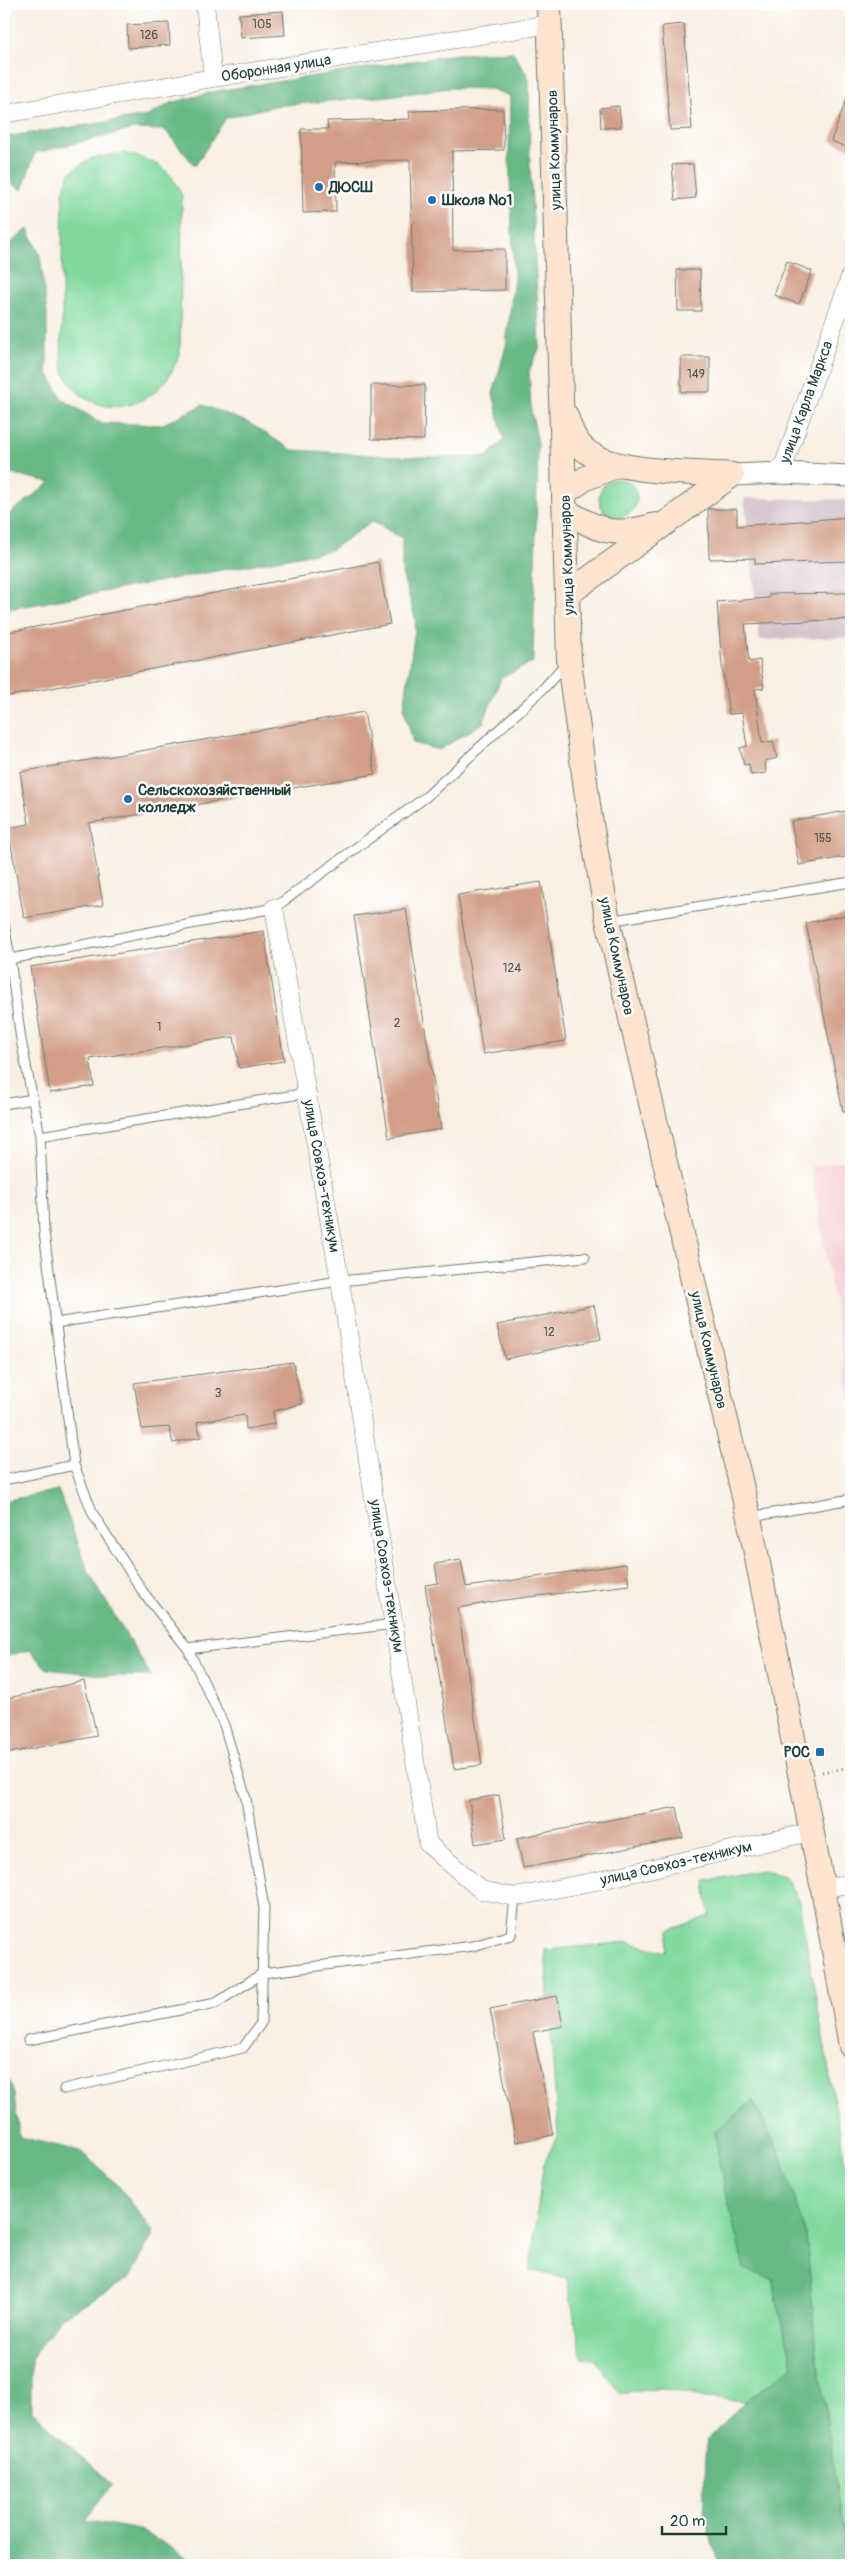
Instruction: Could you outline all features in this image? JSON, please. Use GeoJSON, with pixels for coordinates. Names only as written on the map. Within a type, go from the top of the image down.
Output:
{"type":"FeatureCollection","features":[{"type":"Feature","properties":{"kind":"main road","name":"улица Коммунаров"},"geometry":{"type":"LineString","coordinates":[[549,14],[569,594],[569,660],[589,812],[608,921],[749,1518],[810,1832],[823,1889],[851,2046]]}},
{"type":"Feature","properties":{"kind":"main road"},"geometry":{"type":"LineString","coordinates":[[562,407],[574,436],[585,450],[616,466],[732,476]]}},
{"type":"Feature","properties":{"kind":"main road"},"geometry":{"type":"LineString","coordinates":[[616,466],[586,478],[566,502],[594,528],[609,532],[631,532],[669,521]]}},
{"type":"Feature","properties":{"kind":"main road"},"geometry":{"type":"LineString","coordinates":[[569,594],[732,476]]}},
{"type":"Feature","properties":{"kind":"street"},"geometry":{"type":"LineString","coordinates":[[205,4],[214,78]]}},
{"type":"Feature","properties":{"kind":"street","name":"Оборонная улица"},"geometry":{"type":"LineString","coordinates":[[4,114],[214,78],[549,14]]}},
{"type":"Feature","properties":{"kind":"street","name":"улица Карла Маркса"},"geometry":{"type":"LineString","coordinates":[[781,473],[851,275]]}},
{"type":"Feature","properties":{"kind":"street"},"geometry":{"type":"LineString","coordinates":[[732,476],[781,473],[851,476]]}},
{"type":"Feature","properties":{"kind":"street","name":"улица Совхоз-техникум"},"geometry":{"type":"LineString","coordinates":[[274,908],[340,1281],[428,1844],[481,1890],[515,1897],[596,1881],[810,1832]]}},
{"type":"Feature","properties":{"kind":"street"},"geometry":{"type":"LineString","coordinates":[[823,1889],[851,1884]]}},
{"type":"Feature","properties":{"kind":"lane"},"geometry":{"type":"LineString","coordinates":[[10,959],[274,908],[427,796],[544,688],[569,660]]}},
{"type":"Feature","properties":{"kind":"lane"},"geometry":{"type":"LineString","coordinates":[[608,921],[851,882]]}},
{"type":"Feature","properties":{"kind":"lane"},"geometry":{"type":"LineString","coordinates":[[4,923],[21,1040],[40,1136],[44,1232],[74,1464],[92,1514],[143,1592],[188,1649],[224,1726],[246,1799],[264,1908],[261,2023],[243,2048],[64,2089]]}},
{"type":"Feature","properties":{"kind":"lane"},"geometry":{"type":"LineString","coordinates":[[40,1136],[307,1093]]}},
{"type":"Feature","properties":{"kind":"lane"},"geometry":{"type":"LineString","coordinates":[[4,1104],[33,1099]]}},
{"type":"Feature","properties":{"kind":"lane"},"geometry":{"type":"LineString","coordinates":[[55,1323],[340,1281],[585,1257]]}},
{"type":"Feature","properties":{"kind":"lane"},"geometry":{"type":"LineString","coordinates":[[4,1480],[74,1464]]}},
{"type":"Feature","properties":{"kind":"lane"},"geometry":{"type":"LineString","coordinates":[[749,1518],[851,1499]]}},
{"type":"Feature","properties":{"kind":"lane"},"geometry":{"type":"LineString","coordinates":[[188,1649],[394,1624]]}},
{"type":"Feature","properties":{"kind":"lane"},"geometry":{"type":"LineString","coordinates":[[28,2040],[216,2004],[263,1973],[473,1946],[511,1935],[515,1897]]}},
{"type":"Feature","properties":{"kind":"path"},"geometry":{"type":"LineString","coordinates":[[800,1776],[851,1767]]}},
{"type":"Feature","properties":{"kind":"shaded area"},"geometry":{"type":"Polygon","coordinates":[[[744,498],[851,500],[851,637],[760,640],[744,498]]]}},
{"type":"Feature","properties":{"kind":"shaded area"},"geometry":{"type":"Polygon","coordinates":[[[851,1160],[851,1403],[811,1167],[851,1160]]]}},
{"type":"Feature","properties":{"kind":"green space"},"geometry":{"type":"Polygon","coordinates":[[[513,52],[529,78],[530,166],[540,347],[529,371],[531,410],[538,443],[533,662],[501,678],[483,723],[439,750],[413,743],[404,709],[416,621],[402,573],[402,538],[372,521],[331,550],[4,610],[4,525],[9,514],[51,482],[4,472],[4,336],[9,303],[4,296],[4,248],[28,229],[40,255],[47,314],[47,371],[62,399],[101,423],[161,425],[203,405],[249,423],[292,450],[410,457],[486,457],[504,440],[493,394],[506,346],[514,278],[509,154],[510,96],[492,89],[450,88],[388,96],[274,106],[226,118],[195,166],[165,130],[134,129],[35,153],[22,190],[4,178],[4,137],[148,116],[171,103],[217,91],[458,54],[513,52]]]}},
{"type":"Feature","properties":{"kind":"green space"},"geometry":{"type":"Polygon","coordinates":[[[124,153],[152,162],[166,171],[172,177],[182,196],[180,351],[173,369],[157,390],[132,404],[112,407],[93,402],[84,397],[70,383],[63,368],[61,347],[63,192],[70,172],[92,158],[124,153]]]}},
{"type":"Feature","properties":{"kind":"green space"},"geometry":{"type":"Polygon","coordinates":[[[618,479],[631,485],[637,498],[631,511],[618,517],[605,511],[599,498],[605,485],[618,479]]]}},
{"type":"Feature","properties":{"kind":"green space"},"geometry":{"type":"Polygon","coordinates":[[[58,1490],[90,1575],[151,1676],[112,1676],[47,1669],[29,1650],[4,1657],[4,1501],[58,1490]]]}},
{"type":"Feature","properties":{"kind":"green space"},"geometry":{"type":"Polygon","coordinates":[[[762,1870],[784,1876],[798,1896],[851,2196],[851,2559],[840,2512],[817,2355],[806,2235],[754,2101],[716,2132],[719,2162],[744,2268],[772,2279],[793,2366],[746,2401],[706,2398],[661,2388],[620,2394],[595,2359],[582,2358],[567,2279],[530,2270],[543,2166],[558,2134],[545,1950],[629,1942],[666,1952],[669,1930],[709,1916],[705,1881],[762,1870]]]}},
{"type":"Feature","properties":{"kind":"green space"},"geometry":{"type":"Polygon","coordinates":[[[4,2064],[14,2094],[19,2137],[80,2151],[117,2184],[154,2232],[130,2278],[60,2318],[31,2359],[31,2410],[112,2485],[85,2520],[140,2530],[201,2565],[4,2565],[4,2064]]]}},
{"type":"Feature","properties":{"kind":"green space"},"geometry":{"type":"Polygon","coordinates":[[[753,2101],[779,2151],[806,2235],[817,2355],[840,2512],[851,2565],[719,2565],[703,2512],[707,2439],[746,2401],[793,2366],[772,2279],[744,2269],[719,2162],[715,2132],[753,2101]]]}},
{"type":"Feature","properties":{"kind":"building"},"geometry":{"type":"Polygon","coordinates":[[[283,11],[285,35],[241,38],[239,14],[283,11]]]}},
{"type":"Feature","properties":{"kind":"building"},"geometry":{"type":"Polygon","coordinates":[[[169,23],[170,45],[128,48],[127,25],[169,23]]]}},
{"type":"Feature","properties":{"kind":"building"},"geometry":{"type":"Polygon","coordinates":[[[684,24],[692,129],[670,130],[662,26],[684,24]]]}},
{"type":"Feature","properties":{"kind":"building"},"geometry":{"type":"Polygon","coordinates":[[[849,92],[851,93],[851,149],[831,141],[849,92]]]}},
{"type":"Feature","properties":{"kind":"building"},"geometry":{"type":"Polygon","coordinates":[[[619,106],[621,127],[601,128],[600,108],[619,106]]]}},
{"type":"Feature","properties":{"kind":"building","name":"Школа №1"},"geometry":{"type":"Polygon","coordinates":[[[503,109],[504,150],[452,151],[453,250],[505,249],[505,290],[413,292],[410,160],[335,162],[336,212],[303,213],[301,129],[328,129],[327,121],[410,119],[409,111],[503,109]]]}},
{"type":"Feature","properties":{"kind":"building"},"geometry":{"type":"Polygon","coordinates":[[[693,164],[696,198],[675,200],[672,165],[693,164]]]}},
{"type":"Feature","properties":{"kind":"building"},"geometry":{"type":"Polygon","coordinates":[[[787,261],[812,271],[799,304],[774,295],[787,261]]]}},
{"type":"Feature","properties":{"kind":"building"},"geometry":{"type":"Polygon","coordinates":[[[677,270],[700,270],[701,311],[678,311],[677,270]]]}},
{"type":"Feature","properties":{"kind":"building"},"geometry":{"type":"Polygon","coordinates":[[[681,357],[710,357],[710,392],[681,392],[681,357]]]}},
{"type":"Feature","properties":{"kind":"building"},"geometry":{"type":"Polygon","coordinates":[[[371,385],[425,385],[424,440],[371,439],[371,385]]]}},
{"type":"Feature","properties":{"kind":"building"},"geometry":{"type":"Polygon","coordinates":[[[708,509],[737,509],[737,526],[851,517],[851,561],[755,564],[755,558],[709,559],[708,509]]]}},
{"type":"Feature","properties":{"kind":"building"},"geometry":{"type":"Polygon","coordinates":[[[378,562],[390,624],[4,697],[4,633],[378,562]]]}},
{"type":"Feature","properties":{"kind":"building"},"geometry":{"type":"Polygon","coordinates":[[[851,593],[851,619],[745,624],[749,662],[760,660],[764,688],[755,689],[762,743],[773,741],[777,758],[765,761],[766,773],[751,775],[749,764],[744,765],[740,748],[747,746],[742,713],[729,714],[722,666],[717,602],[769,598],[769,594],[851,593]]]}},
{"type":"Feature","properties":{"kind":"building","name":"Сельскохозяйственный колледж"},"geometry":{"type":"Polygon","coordinates":[[[364,712],[375,774],[89,823],[103,905],[24,918],[8,828],[29,824],[20,772],[364,712]]]}},
{"type":"Feature","properties":{"kind":"building"},"geometry":{"type":"Polygon","coordinates":[[[851,810],[851,856],[799,865],[791,821],[851,810]]]}},
{"type":"Feature","properties":{"kind":"building"},"geometry":{"type":"Polygon","coordinates":[[[541,882],[566,1041],[483,1054],[458,895],[541,882]]]}},
{"type":"Feature","properties":{"kind":"building"},"geometry":{"type":"Polygon","coordinates":[[[406,909],[441,1129],[389,1138],[354,916],[406,909]]]}},
{"type":"Feature","properties":{"kind":"building"},"geometry":{"type":"Polygon","coordinates":[[[846,915],[851,941],[851,1111],[843,1112],[806,923],[846,915]]]}},
{"type":"Feature","properties":{"kind":"building"},"geometry":{"type":"Polygon","coordinates":[[[264,931],[284,1061],[239,1068],[234,1037],[90,1059],[94,1086],[50,1093],[30,967],[264,931]]]}},
{"type":"Feature","properties":{"kind":"building"},"geometry":{"type":"Polygon","coordinates":[[[594,1305],[601,1339],[505,1359],[497,1325],[594,1305]]]}},
{"type":"Feature","properties":{"kind":"building"},"geometry":{"type":"Polygon","coordinates":[[[293,1362],[302,1404],[273,1411],[274,1424],[246,1429],[245,1415],[197,1422],[201,1437],[173,1443],[169,1427],[142,1429],[134,1383],[293,1362]]]}},
{"type":"Feature","properties":{"kind":"building"},"geometry":{"type":"Polygon","coordinates":[[[461,1560],[466,1587],[626,1564],[629,1585],[504,1600],[458,1608],[482,1765],[454,1769],[425,1585],[438,1583],[435,1564],[461,1560]]]}},
{"type":"Feature","properties":{"kind":"building"},"geometry":{"type":"Polygon","coordinates":[[[84,1681],[97,1736],[4,1754],[4,1699],[84,1681]]]}},
{"type":"Feature","properties":{"kind":"building"},"geometry":{"type":"Polygon","coordinates":[[[499,1795],[506,1839],[475,1844],[469,1800],[499,1795]]]}},
{"type":"Feature","properties":{"kind":"building"},"geometry":{"type":"Polygon","coordinates":[[[677,1807],[683,1838],[523,1868],[517,1838],[677,1807]]]}},
{"type":"Feature","properties":{"kind":"building"},"geometry":{"type":"Polygon","coordinates":[[[557,1996],[563,2026],[533,2032],[553,2135],[516,2142],[490,2009],[557,1996]]]}},
{"type":"Feature","properties":{"kind":"place","name":"ДЮСШ"},"geometry":{"type":"Point","coordinates":[319,187]}},
{"type":"Feature","properties":{"kind":"place","name":"Школа №1"},"geometry":{"type":"Point","coordinates":[432,200]}},
{"type":"Feature","properties":{"kind":"place","name":"Сельскохозяйственный колледж"},"geometry":{"type":"Point","coordinates":[128,799]}},
{"type":"Feature","properties":{"kind":"place","name":"РОС"},"geometry":{"type":"Point","coordinates":[820,1752]}}]}
